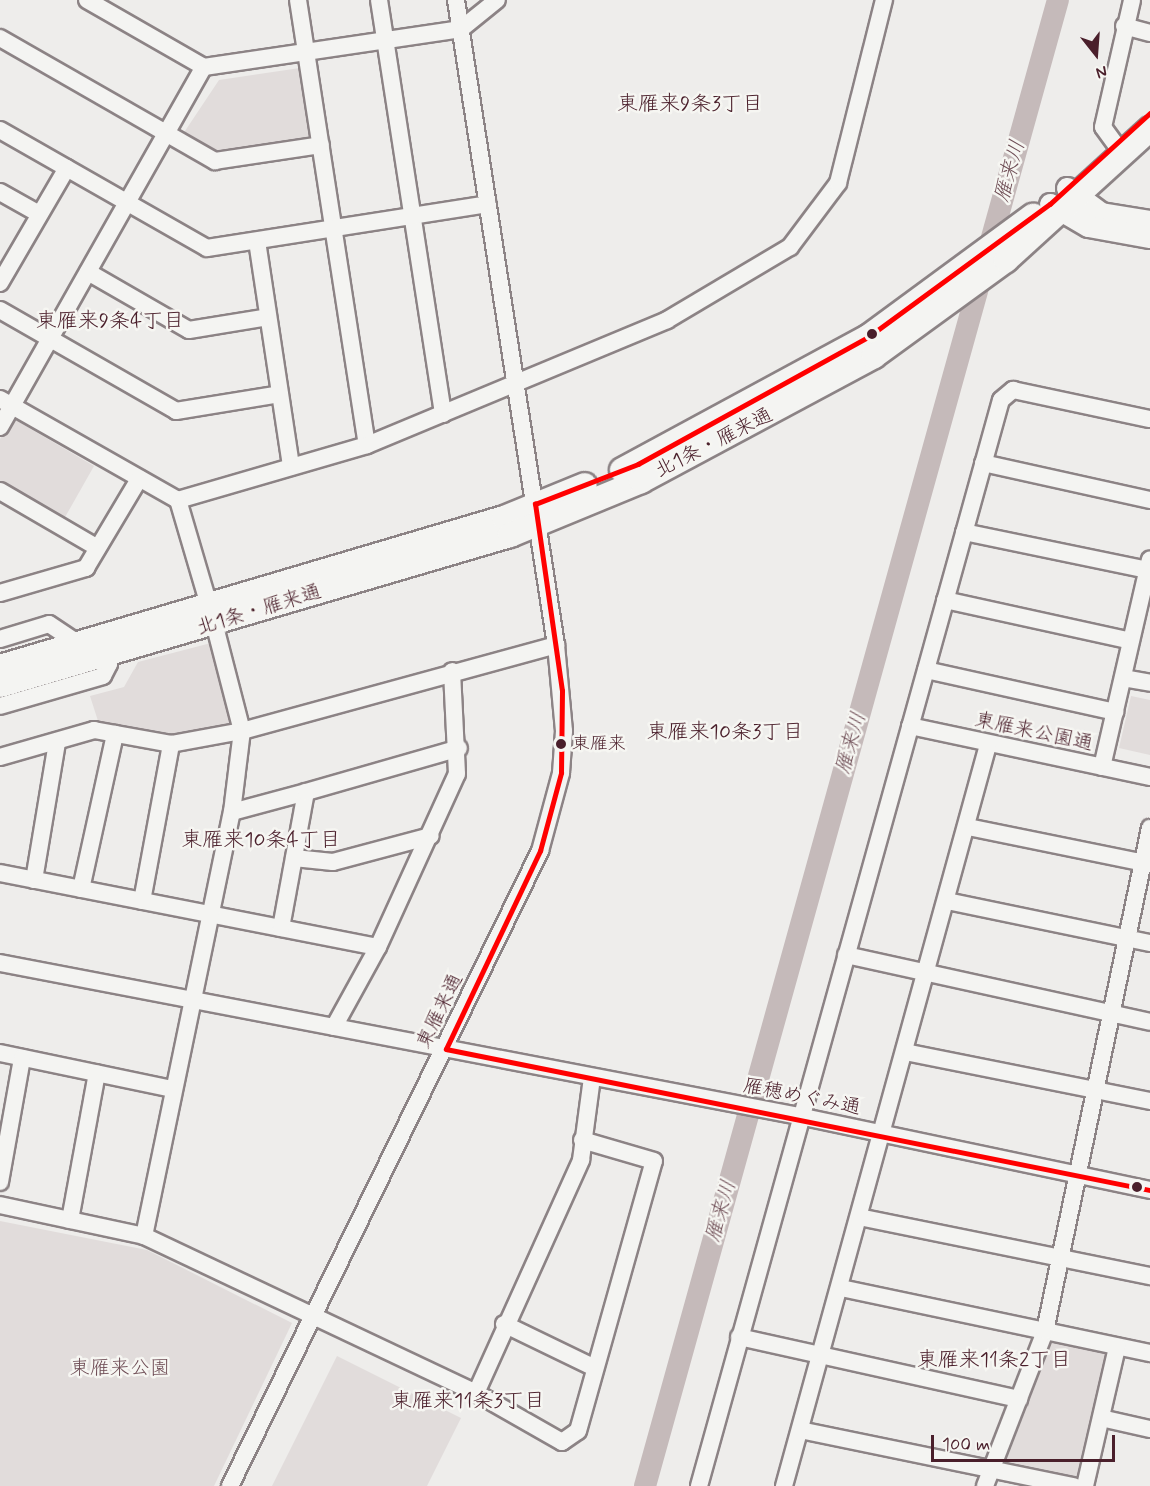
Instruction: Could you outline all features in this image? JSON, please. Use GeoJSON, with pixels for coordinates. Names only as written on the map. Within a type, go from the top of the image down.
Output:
{"type":"FeatureCollection","features":[{"type":"Feature","properties":{"kind":"highway","name":"北1条・雁来通"},"geometry":{"type":"LineString","coordinates":[[0,667],[81,644],[212,614],[641,481],[803,398],[874,356],[962,293],[1006,260],[1116,145],[1150,113]]}},
{"type":"Feature","properties":{"kind":"highway","name":"北1条・雁来通"},"geometry":{"type":"LineString","coordinates":[[537,514],[638,464],[868,337],[1014,231],[1063,201],[1150,129]]}},
{"type":"Feature","properties":{"kind":"highway","name":"北1条・雁来通"},"geometry":{"type":"LineString","coordinates":[[0,685],[102,657],[212,614]]}},
{"type":"Feature","properties":{"kind":"main road"},"geometry":{"type":"LineString","coordinates":[[1063,201],[1101,213],[1150,221]]}},
{"type":"Feature","properties":{"kind":"main road"},"geometry":{"type":"LineString","coordinates":[[1063,201],[1088,226],[1150,237]]}},
{"type":"Feature","properties":{"kind":"street"},"geometry":{"type":"LineString","coordinates":[[87,0],[204,67],[461,29],[497,0]]}},
{"type":"Feature","properties":{"kind":"street"},"geometry":{"type":"LineString","coordinates":[[298,0],[367,445]]}},
{"type":"Feature","properties":{"kind":"street"},"geometry":{"type":"LineString","coordinates":[[379,0],[443,414]]}},
{"type":"Feature","properties":{"kind":"street","name":"東雁来通"},"geometry":{"type":"LineString","coordinates":[[230,1486],[446,1049],[554,811],[564,731],[556,645],[456,0]]}},
{"type":"Feature","properties":{"kind":"street"},"geometry":{"type":"LineString","coordinates":[[6,402],[178,500],[367,445],[667,320],[801,237],[838,183],[884,0]]}},
{"type":"Feature","properties":{"kind":"street"},"geometry":{"type":"LineString","coordinates":[[1116,145],[1103,127],[1124,26],[1132,0]]}},
{"type":"Feature","properties":{"kind":"street"},"geometry":{"type":"LineString","coordinates":[[1124,26],[1150,33]]}},
{"type":"Feature","properties":{"kind":"street"},"geometry":{"type":"LineString","coordinates":[[0,38],[215,161],[321,145]]}},
{"type":"Feature","properties":{"kind":"street"},"geometry":{"type":"LineString","coordinates":[[0,427],[6,402],[52,338],[168,135],[204,67]]}},
{"type":"Feature","properties":{"kind":"street"},"geometry":{"type":"LineString","coordinates":[[0,130],[207,248],[488,204]]}},
{"type":"Feature","properties":{"kind":"street"},"geometry":{"type":"LineString","coordinates":[[0,283],[7,254],[39,214],[67,168]]}},
{"type":"Feature","properties":{"kind":"street"},"geometry":{"type":"LineString","coordinates":[[0,192],[39,214]]}},
{"type":"Feature","properties":{"kind":"street"},"geometry":{"type":"LineString","coordinates":[[257,241],[291,466]]}},
{"type":"Feature","properties":{"kind":"street"},"geometry":{"type":"LineString","coordinates":[[88,272],[189,330],[268,318]]}},
{"type":"Feature","properties":{"kind":"street"},"geometry":{"type":"LineString","coordinates":[[0,310],[176,411],[280,394]]}},
{"type":"Feature","properties":{"kind":"street"},"geometry":{"type":"LineString","coordinates":[[699,1486],[799,1116],[983,463],[1008,391],[1150,419]]}},
{"type":"Feature","properties":{"kind":"street"},"geometry":{"type":"LineString","coordinates":[[983,463],[1150,500]]}},
{"type":"Feature","properties":{"kind":"street"},"geometry":{"type":"LineString","coordinates":[[0,579],[8,590],[86,568],[139,479]]}},
{"type":"Feature","properties":{"kind":"street"},"geometry":{"type":"LineString","coordinates":[[0,491],[98,548]]}},
{"type":"Feature","properties":{"kind":"street"},"geometry":{"type":"LineString","coordinates":[[144,1236],[172,1089],[193,999],[208,914],[232,812],[242,731],[212,614],[178,500]]}},
{"type":"Feature","properties":{"kind":"street"},"geometry":{"type":"LineString","coordinates":[[964,532],[1149,565],[1102,767]]}},
{"type":"Feature","properties":{"kind":"street"},"geometry":{"type":"LineString","coordinates":[[945,600],[1131,640]]}},
{"type":"Feature","properties":{"kind":"street"},"geometry":{"type":"LineString","coordinates":[[0,639],[49,624],[102,657],[109,664],[103,675],[0,706]]}},
{"type":"Feature","properties":{"kind":"street"},"geometry":{"type":"LineString","coordinates":[[0,759],[94,730],[171,744],[242,731],[452,671],[556,645]]}},
{"type":"Feature","properties":{"kind":"street"},"geometry":{"type":"LineString","coordinates":[[926,670],[1115,712]]}},
{"type":"Feature","properties":{"kind":"street"},"geometry":{"type":"LineString","coordinates":[[334,1027],[378,947],[431,836],[457,774],[459,748],[452,671]]}},
{"type":"Feature","properties":{"kind":"street"},"geometry":{"type":"LineString","coordinates":[[1123,678],[1150,684]]}},
{"type":"Feature","properties":{"kind":"street","name":"東雁来公園通"},"geometry":{"type":"LineString","coordinates":[[910,726],[988,745],[1150,777]]}},
{"type":"Feature","properties":{"kind":"street"},"geometry":{"type":"LineString","coordinates":[[81,889],[115,734]]}},
{"type":"Feature","properties":{"kind":"street"},"geometry":{"type":"LineString","coordinates":[[34,880],[57,742]]}},
{"type":"Feature","properties":{"kind":"street"},"geometry":{"type":"LineString","coordinates":[[142,901],[171,744]]}},
{"type":"Feature","properties":{"kind":"street"},"geometry":{"type":"LineString","coordinates":[[784,1486],[822,1358],[968,827],[988,745]]}},
{"type":"Feature","properties":{"kind":"street"},"geometry":{"type":"LineString","coordinates":[[232,812],[459,748]]}},
{"type":"Feature","properties":{"kind":"street"},"geometry":{"type":"LineString","coordinates":[[280,928],[306,792]]}},
{"type":"Feature","properties":{"kind":"street"},"geometry":{"type":"LineString","coordinates":[[968,827],[1146,863]]}},
{"type":"Feature","properties":{"kind":"street"},"geometry":{"type":"LineString","coordinates":[[985,1486],[1045,1331],[1126,938],[1146,863],[1150,828]]}},
{"type":"Feature","properties":{"kind":"street"},"geometry":{"type":"LineString","coordinates":[[294,858],[333,862],[431,836]]}},
{"type":"Feature","properties":{"kind":"street"},"geometry":{"type":"LineString","coordinates":[[0,873],[378,947]]}},
{"type":"Feature","properties":{"kind":"street"},"geometry":{"type":"LineString","coordinates":[[947,901],[1150,943]]}},
{"type":"Feature","properties":{"kind":"street"},"geometry":{"type":"LineString","coordinates":[[846,955],[927,975],[1150,1022]]}},
{"type":"Feature","properties":{"kind":"street","name":"雁穂めぐみ通"},"geometry":{"type":"LineString","coordinates":[[0,963],[799,1116],[1150,1190]]}},
{"type":"Feature","properties":{"kind":"street"},"geometry":{"type":"LineString","coordinates":[[905,1052],[1150,1101]]}},
{"type":"Feature","properties":{"kind":"street"},"geometry":{"type":"LineString","coordinates":[[0,1053],[172,1089]]}},
{"type":"Feature","properties":{"kind":"street"},"geometry":{"type":"LineString","coordinates":[[0,1182],[22,1058]]}},
{"type":"Feature","properties":{"kind":"street"},"geometry":{"type":"LineString","coordinates":[[70,1220],[97,1073]]}},
{"type":"Feature","properties":{"kind":"street"},"geometry":{"type":"LineString","coordinates":[[476,1393],[504,1324],[580,1160],[592,1078]]}},
{"type":"Feature","properties":{"kind":"street"},"geometry":{"type":"LineString","coordinates":[[0,1205],[144,1236],[312,1318],[476,1393],[562,1442],[578,1431],[654,1161],[582,1140]]}},
{"type":"Feature","properties":{"kind":"street"},"geometry":{"type":"LineString","coordinates":[[859,1217],[1150,1276]]}},
{"type":"Feature","properties":{"kind":"street"},"geometry":{"type":"LineString","coordinates":[[841,1288],[1150,1353]]}},
{"type":"Feature","properties":{"kind":"street"},"geometry":{"type":"LineString","coordinates":[[504,1324],[595,1368]]}},
{"type":"Feature","properties":{"kind":"street"},"geometry":{"type":"LineString","coordinates":[[740,1337],[822,1358],[1019,1399]]}},
{"type":"Feature","properties":{"kind":"street"},"geometry":{"type":"LineString","coordinates":[[1085,1486],[1117,1347]]}},
{"type":"Feature","properties":{"kind":"street"},"geometry":{"type":"LineString","coordinates":[[1101,1418],[1150,1428]]}},
{"type":"Feature","properties":{"kind":"street"},"geometry":{"type":"LineString","coordinates":[[800,1430],[1074,1486]]}},
{"type":"Feature","properties":{"kind":"green space"},"geometry":{"type":"Polygon","coordinates":[[[300,68],[311,138],[217,151],[183,134],[219,80],[300,68]]]}},
{"type":"Feature","properties":{"kind":"green space"},"geometry":{"type":"Polygon","coordinates":[[[12,418],[94,466],[64,519],[0,483],[0,439],[12,418]]]}},
{"type":"Feature","properties":{"kind":"green space"},"geometry":{"type":"Polygon","coordinates":[[[211,643],[234,722],[173,737],[98,721],[90,696],[124,687],[138,662],[211,643]]]}},
{"type":"Feature","properties":{"kind":"green space"},"geometry":{"type":"Polygon","coordinates":[[[1131,696],[1150,700],[1150,755],[1119,748],[1131,696]]]}},
{"type":"Feature","properties":{"kind":"green space","name":"東雁来公園"},"geometry":{"type":"Polygon","coordinates":[[[0,1221],[147,1250],[292,1323],[214,1486],[0,1486],[0,1221]]]}},
{"type":"Feature","properties":{"kind":"green space"},"geometry":{"type":"Polygon","coordinates":[[[1050,1338],[1110,1351],[1080,1479],[1001,1462],[1050,1338]]]}},
{"type":"Feature","properties":{"kind":"green space"},"geometry":{"type":"Polygon","coordinates":[[[337,1356],[461,1418],[427,1486],[272,1486],[337,1356]]]}},
{"type":"Feature","properties":{"kind":"waterway","name":"雁来川"},"geometry":{"type":"LineString","coordinates":[[645,1486],[1058,0]]}},
{"type":"Feature","properties":{"kind":"transit line"},"geometry":{"type":"LineString","coordinates":[[446,1049],[540,851],[561,773],[562,691],[535,504],[638,464],[868,337],[1050,204],[1150,113]]}},
{"type":"Feature","properties":{"kind":"transit line"},"geometry":{"type":"LineString","coordinates":[[446,1049],[1150,1190]]}},
{"type":"Feature","properties":{"kind":"place","name":"東雁来"},"geometry":{"type":"Point","coordinates":[561,744]}},
{"type":"Feature","properties":{"kind":"district","name":"東雁来9条3丁目"},"geometry":{"type":"Point","coordinates":[690,104]}},
{"type":"Feature","properties":{"kind":"district","name":"東雁来9条4丁目"},"geometry":{"type":"Point","coordinates":[110,321]}},
{"type":"Feature","properties":{"kind":"district","name":"東雁来10条3丁目"},"geometry":{"type":"Point","coordinates":[725,732]}},
{"type":"Feature","properties":{"kind":"district","name":"東雁来10条4丁目"},"geometry":{"type":"Point","coordinates":[261,840]}},
{"type":"Feature","properties":{"kind":"district","name":"東雁来11条2丁目"},"geometry":{"type":"Point","coordinates":[994,1360]}},
{"type":"Feature","properties":{"kind":"district","name":"東雁来11条3丁目"},"geometry":{"type":"Point","coordinates":[468,1401]}}]}
